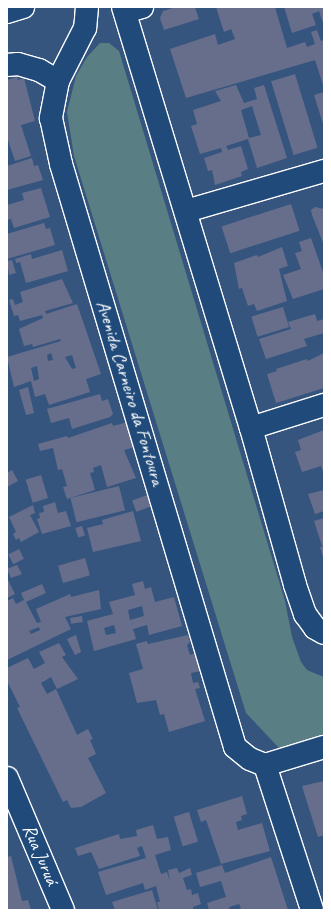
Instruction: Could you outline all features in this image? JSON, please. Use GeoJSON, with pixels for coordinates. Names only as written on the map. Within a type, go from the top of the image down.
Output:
{"type":"FeatureCollection","features":[{"type":"Feature","properties":{"kind":"main road"},"geometry":{"type":"LineString","coordinates":[[7,12],[23,7]]}},
{"type":"Feature","properties":{"kind":"main road","name":"Avenida Carneiro da Fontoura"},"geometry":{"type":"LineString","coordinates":[[87,7],[85,28],[58,81],[51,118],[61,164],[235,747],[250,759],[265,765]]}},
{"type":"Feature","properties":{"kind":"main road"},"geometry":{"type":"LineString","coordinates":[[130,9],[186,211],[251,428],[297,592],[305,614],[315,628],[324,633]]}},
{"type":"Feature","properties":{"kind":"main road"},"geometry":{"type":"LineString","coordinates":[[7,65],[18,64],[39,70],[58,81]]}},
{"type":"Feature","properties":{"kind":"main road"},"geometry":{"type":"LineString","coordinates":[[186,211],[324,171]]}},
{"type":"Feature","properties":{"kind":"main road"},"geometry":{"type":"LineString","coordinates":[[251,428],[324,405]]}},
{"type":"Feature","properties":{"kind":"main road"},"geometry":{"type":"LineString","coordinates":[[312,910],[265,765],[324,747]]}},
{"type":"Feature","properties":{"kind":"main road","name":"Rua Juruá"},"geometry":{"type":"LineString","coordinates":[[7,778],[63,910]]}},
{"type":"Feature","properties":{"kind":"green space"},"geometry":{"type":"Polygon","coordinates":[[[100,43],[109,43],[119,51],[285,601],[292,637],[301,662],[307,670],[324,677],[324,735],[280,749],[246,713],[74,156],[67,112],[76,76],[87,57],[100,43]]]}},
{"type":"Feature","properties":{"kind":"building"},"geometry":{"type":"Polygon","coordinates":[[[176,7],[195,7],[199,19],[164,30],[160,18],[163,11],[176,7]]]}},
{"type":"Feature","properties":{"kind":"building"},"geometry":{"type":"Polygon","coordinates":[[[216,7],[275,7],[287,48],[305,42],[307,47],[315,44],[311,32],[317,30],[321,41],[324,40],[324,88],[315,60],[186,98],[170,49],[215,34],[218,45],[235,39],[231,29],[224,32],[216,7]]]}},
{"type":"Feature","properties":{"kind":"building"},"geometry":{"type":"Polygon","coordinates":[[[284,7],[324,7],[324,26],[319,11],[312,14],[316,25],[292,33],[284,7]]]}},
{"type":"Feature","properties":{"kind":"building"},"geometry":{"type":"Polygon","coordinates":[[[295,74],[318,148],[294,155],[271,81],[295,74]]]}},
{"type":"Feature","properties":{"kind":"building"},"geometry":{"type":"Polygon","coordinates":[[[17,77],[18,80],[24,78],[35,121],[21,125],[31,156],[15,161],[7,137],[7,80],[17,77]]]}},
{"type":"Feature","properties":{"kind":"building"},"geometry":{"type":"Polygon","coordinates":[[[236,85],[244,103],[257,99],[254,88],[264,85],[287,158],[257,168],[248,139],[226,146],[228,150],[241,146],[248,169],[241,172],[242,176],[215,185],[212,170],[208,171],[204,158],[222,152],[221,148],[200,154],[191,126],[197,124],[193,110],[221,101],[215,91],[236,85]],[[252,106],[241,110],[249,138],[261,135],[252,106]]]}},
{"type":"Feature","properties":{"kind":"building"},"geometry":{"type":"Polygon","coordinates":[[[324,92],[324,127],[314,95],[324,92]]]}},
{"type":"Feature","properties":{"kind":"building"},"geometry":{"type":"Polygon","coordinates":[[[32,158],[34,166],[38,165],[43,180],[7,190],[7,166],[32,158]]]}},
{"type":"Feature","properties":{"kind":"building"},"geometry":{"type":"Polygon","coordinates":[[[41,188],[50,217],[14,228],[11,219],[7,220],[7,205],[24,200],[22,193],[41,188]]]}},
{"type":"Feature","properties":{"kind":"building"},"geometry":{"type":"Polygon","coordinates":[[[291,204],[300,231],[230,253],[222,227],[291,204]]]}},
{"type":"Feature","properties":{"kind":"building"},"geometry":{"type":"Polygon","coordinates":[[[315,207],[324,209],[324,245],[312,215],[311,210],[315,207]]]}},
{"type":"Feature","properties":{"kind":"building"},"geometry":{"type":"Polygon","coordinates":[[[44,223],[46,229],[50,228],[55,245],[7,259],[7,234],[44,223]]]}},
{"type":"Feature","properties":{"kind":"building"},"geometry":{"type":"Polygon","coordinates":[[[311,238],[324,275],[324,289],[293,299],[283,275],[301,269],[295,253],[302,251],[299,242],[311,238]]]}},
{"type":"Feature","properties":{"kind":"building"},"geometry":{"type":"Polygon","coordinates":[[[282,247],[288,266],[279,269],[287,301],[257,311],[254,304],[248,306],[242,288],[239,289],[234,263],[257,255],[258,257],[282,247]]]}},
{"type":"Feature","properties":{"kind":"building"},"geometry":{"type":"Polygon","coordinates":[[[62,250],[68,271],[26,283],[20,262],[16,263],[15,259],[31,254],[32,259],[62,250]]]}},
{"type":"Feature","properties":{"kind":"building"},"geometry":{"type":"Polygon","coordinates":[[[12,260],[16,273],[9,275],[7,261],[12,260]]]}},
{"type":"Feature","properties":{"kind":"building"},"geometry":{"type":"Polygon","coordinates":[[[62,279],[73,303],[45,311],[46,314],[77,304],[101,374],[86,379],[90,392],[49,405],[45,394],[35,397],[31,381],[14,387],[7,357],[61,341],[60,339],[33,347],[32,344],[24,346],[19,329],[43,318],[42,315],[20,321],[18,315],[14,316],[9,300],[13,299],[15,305],[23,302],[20,292],[62,279]],[[51,353],[47,355],[48,361],[53,360],[51,353]],[[72,355],[65,357],[72,369],[76,368],[72,355]],[[37,366],[31,368],[34,381],[39,379],[37,366]]]}},
{"type":"Feature","properties":{"kind":"building"},"geometry":{"type":"Polygon","coordinates":[[[283,307],[289,327],[258,337],[251,317],[283,307]]]}},
{"type":"Feature","properties":{"kind":"building"},"geometry":{"type":"Polygon","coordinates":[[[315,314],[317,321],[324,319],[324,333],[304,339],[307,346],[266,359],[259,339],[291,329],[288,322],[315,314]]]}},
{"type":"Feature","properties":{"kind":"building"},"geometry":{"type":"Polygon","coordinates":[[[324,353],[324,388],[276,403],[267,374],[277,371],[276,369],[307,359],[308,361],[324,353]]]}},
{"type":"Feature","properties":{"kind":"building"},"geometry":{"type":"Polygon","coordinates":[[[28,387],[34,413],[26,415],[19,390],[28,387]]]}},
{"type":"Feature","properties":{"kind":"building"},"geometry":{"type":"Polygon","coordinates":[[[100,394],[102,401],[108,399],[113,414],[110,417],[72,429],[69,418],[51,423],[47,409],[100,394]]]}},
{"type":"Feature","properties":{"kind":"building"},"geometry":{"type":"Polygon","coordinates":[[[128,422],[136,447],[124,450],[136,478],[107,487],[101,465],[93,468],[94,472],[90,473],[95,490],[67,499],[63,487],[67,486],[62,469],[58,470],[53,448],[40,451],[38,444],[67,436],[68,438],[112,423],[113,426],[128,422]]]}},
{"type":"Feature","properties":{"kind":"building"},"geometry":{"type":"Polygon","coordinates":[[[324,430],[324,474],[321,466],[302,472],[295,452],[301,450],[298,440],[324,430]]]}},
{"type":"Feature","properties":{"kind":"building"},"geometry":{"type":"Polygon","coordinates":[[[12,470],[18,481],[7,487],[7,473],[12,470]]]}},
{"type":"Feature","properties":{"kind":"building"},"geometry":{"type":"Polygon","coordinates":[[[41,475],[48,498],[33,503],[26,480],[41,475]]]}},
{"type":"Feature","properties":{"kind":"building"},"geometry":{"type":"Polygon","coordinates":[[[119,486],[125,510],[77,522],[70,498],[119,486]]]}},
{"type":"Feature","properties":{"kind":"building"},"geometry":{"type":"Polygon","coordinates":[[[324,490],[324,511],[315,514],[308,494],[324,490]]]}},
{"type":"Feature","properties":{"kind":"building"},"geometry":{"type":"Polygon","coordinates":[[[150,494],[154,505],[136,512],[132,500],[150,494]]]}},
{"type":"Feature","properties":{"kind":"building"},"geometry":{"type":"Polygon","coordinates":[[[55,502],[58,513],[66,511],[71,526],[42,534],[37,519],[40,518],[39,513],[44,512],[43,506],[55,502]]]}},
{"type":"Feature","properties":{"kind":"building"},"geometry":{"type":"Polygon","coordinates":[[[33,505],[35,513],[30,515],[39,532],[21,542],[19,538],[16,540],[13,534],[16,532],[9,517],[33,505]]]}},
{"type":"Feature","properties":{"kind":"building"},"geometry":{"type":"Polygon","coordinates":[[[133,511],[141,541],[93,552],[87,528],[103,524],[102,520],[133,511]]]}},
{"type":"Feature","properties":{"kind":"building"},"geometry":{"type":"Polygon","coordinates":[[[324,518],[324,545],[322,546],[314,521],[324,518]]]}},
{"type":"Feature","properties":{"kind":"building"},"geometry":{"type":"Polygon","coordinates":[[[82,526],[85,536],[78,538],[75,528],[82,526]]]}},
{"type":"Feature","properties":{"kind":"building"},"geometry":{"type":"Polygon","coordinates":[[[324,546],[324,560],[320,547],[324,546]]]}},
{"type":"Feature","properties":{"kind":"building"},"geometry":{"type":"Polygon","coordinates":[[[19,549],[24,559],[13,564],[8,554],[19,549]]]}},
{"type":"Feature","properties":{"kind":"building"},"geometry":{"type":"Polygon","coordinates":[[[85,558],[90,575],[63,583],[58,566],[85,558]]]}},
{"type":"Feature","properties":{"kind":"building"},"geometry":{"type":"Polygon","coordinates":[[[17,565],[22,574],[11,578],[7,569],[17,565]]]}},
{"type":"Feature","properties":{"kind":"building"},"geometry":{"type":"Polygon","coordinates":[[[7,578],[15,594],[7,598],[7,578]]]}},
{"type":"Feature","properties":{"kind":"building"},"geometry":{"type":"Polygon","coordinates":[[[143,581],[145,589],[151,587],[155,602],[174,597],[182,626],[149,635],[147,625],[133,629],[136,639],[94,651],[87,621],[113,614],[109,602],[135,595],[132,584],[143,581]],[[142,606],[128,610],[130,620],[144,616],[142,606]],[[114,625],[104,628],[106,635],[116,633],[114,625]]]}},
{"type":"Feature","properties":{"kind":"building"},"geometry":{"type":"Polygon","coordinates":[[[42,584],[46,593],[26,602],[37,623],[41,622],[36,609],[70,594],[71,597],[99,590],[101,609],[65,617],[71,629],[7,660],[7,601],[13,598],[16,604],[24,600],[21,593],[42,584]],[[39,627],[29,631],[31,634],[40,630],[39,627]]]}},
{"type":"Feature","properties":{"kind":"building"},"geometry":{"type":"Polygon","coordinates":[[[82,616],[83,622],[71,624],[70,618],[82,616]]]}},
{"type":"Feature","properties":{"kind":"building"},"geometry":{"type":"Polygon","coordinates":[[[76,635],[81,652],[75,655],[67,639],[76,635]]]}},
{"type":"Feature","properties":{"kind":"building"},"geometry":{"type":"Polygon","coordinates":[[[188,635],[190,642],[187,645],[190,655],[199,652],[205,670],[191,673],[193,683],[198,682],[200,688],[195,689],[205,721],[169,732],[164,714],[160,715],[156,700],[137,703],[129,673],[143,669],[136,644],[147,641],[148,644],[188,635]]]}},
{"type":"Feature","properties":{"kind":"building"},"geometry":{"type":"Polygon","coordinates":[[[59,643],[66,655],[62,657],[78,679],[57,689],[51,677],[41,683],[47,694],[56,689],[77,735],[88,729],[93,739],[90,740],[96,754],[88,758],[106,793],[81,807],[71,808],[67,800],[63,802],[17,708],[20,707],[7,681],[7,668],[28,658],[34,669],[45,663],[39,652],[59,643]]]}},
{"type":"Feature","properties":{"kind":"building"},"geometry":{"type":"Polygon","coordinates":[[[324,781],[324,835],[318,837],[302,786],[324,781]]]}},
{"type":"Feature","properties":{"kind":"building"},"geometry":{"type":"Polygon","coordinates":[[[242,796],[247,814],[241,816],[242,820],[236,822],[238,830],[262,823],[270,851],[221,864],[206,820],[201,822],[197,810],[242,796]]]}},
{"type":"Feature","properties":{"kind":"building"},"geometry":{"type":"Polygon","coordinates":[[[189,812],[198,842],[183,846],[174,817],[189,812]]]}},
{"type":"Feature","properties":{"kind":"building"},"geometry":{"type":"Polygon","coordinates":[[[153,825],[157,839],[168,837],[171,850],[155,855],[161,874],[167,872],[170,882],[168,870],[177,868],[179,873],[190,868],[192,875],[183,878],[187,890],[191,889],[192,895],[198,893],[201,904],[193,907],[193,910],[159,910],[157,902],[160,902],[156,886],[145,890],[143,883],[106,895],[98,872],[146,858],[142,846],[137,848],[140,856],[99,869],[91,852],[78,856],[75,848],[119,834],[120,839],[137,836],[136,830],[153,825]]]}},
{"type":"Feature","properties":{"kind":"building"},"geometry":{"type":"Polygon","coordinates":[[[11,856],[22,901],[28,900],[31,910],[7,910],[7,857],[11,856]]]}},
{"type":"Feature","properties":{"kind":"building"},"geometry":{"type":"Polygon","coordinates":[[[271,857],[288,910],[237,910],[241,908],[239,904],[229,907],[230,910],[209,910],[207,903],[226,897],[221,881],[200,887],[196,873],[222,865],[225,873],[271,857]]]}},
{"type":"Feature","properties":{"kind":"building"},"geometry":{"type":"Polygon","coordinates":[[[152,890],[158,910],[115,910],[112,902],[152,890]]]}}]}
